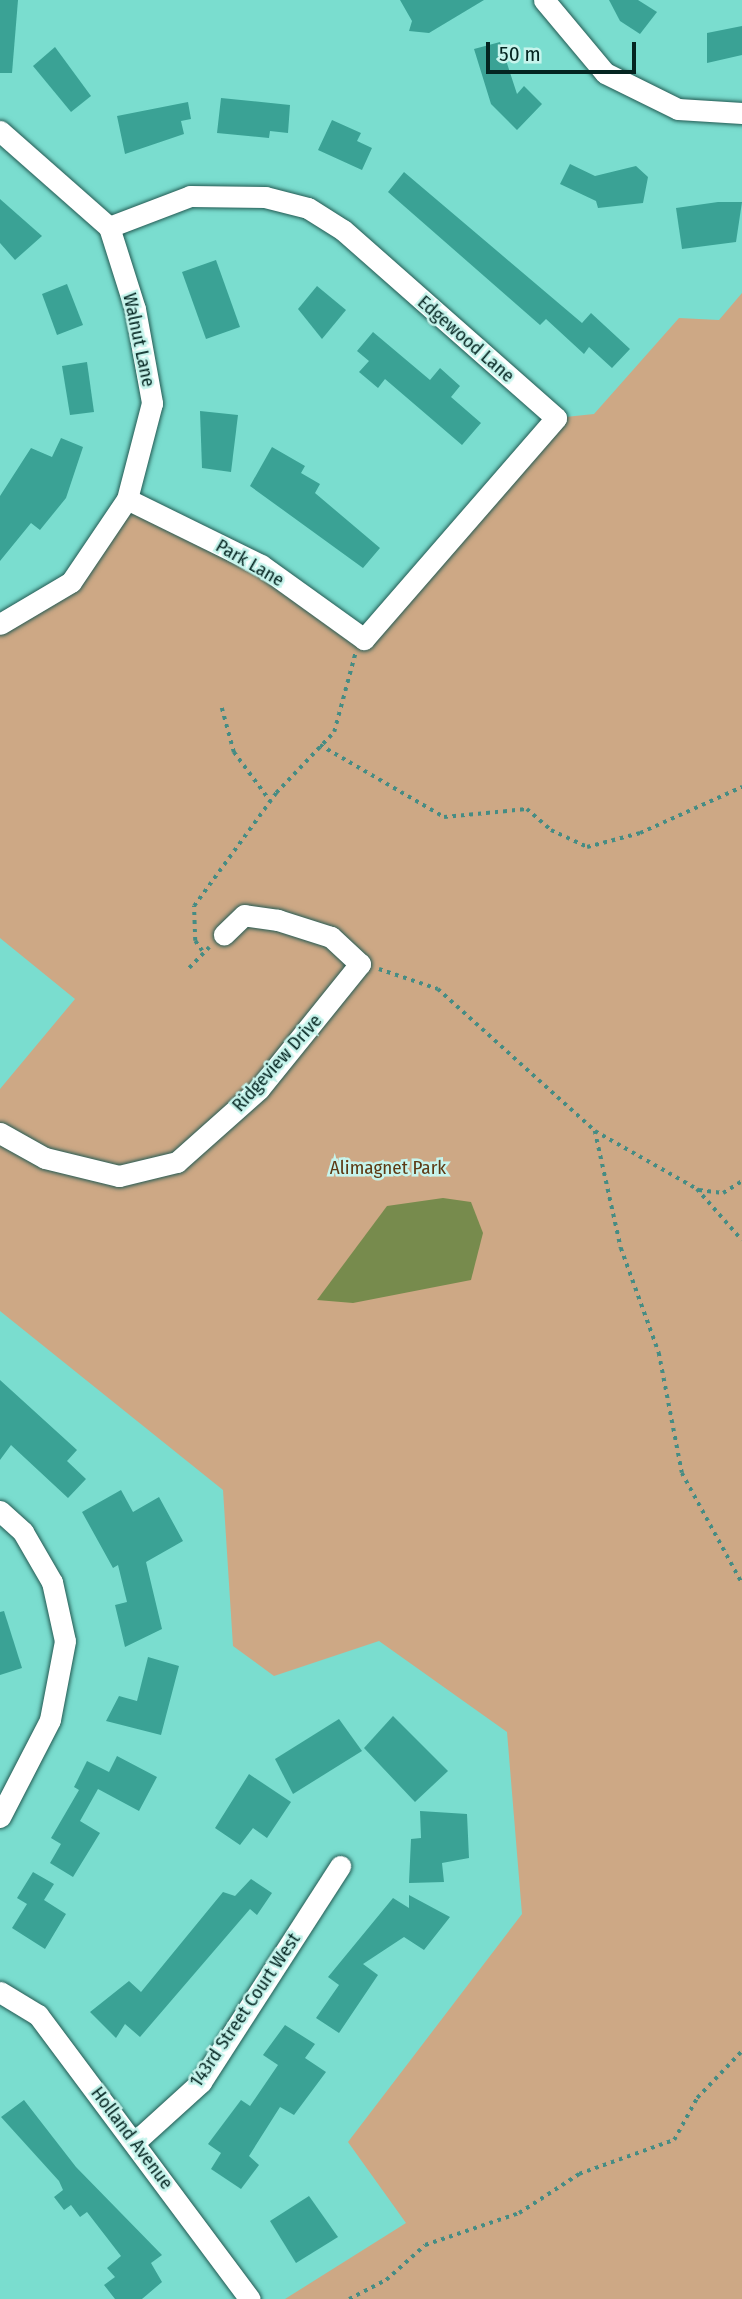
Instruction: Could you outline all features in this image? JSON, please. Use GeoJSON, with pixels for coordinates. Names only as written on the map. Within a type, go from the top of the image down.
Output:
{"type":"FeatureCollection","features":[{"type":"Feature","properties":{"kind":"street"},"geometry":{"type":"LineString","coordinates":[[544,0],[604,73],[678,109],[742,113]]}},
{"type":"Feature","properties":{"kind":"street"},"geometry":{"type":"LineString","coordinates":[[0,131],[109,227]]}},
{"type":"Feature","properties":{"kind":"street","name":"Edgewood Lane"},"geometry":{"type":"LineString","coordinates":[[109,227],[190,196],[265,197],[309,208],[343,230],[556,418],[362,637]]}},
{"type":"Feature","properties":{"kind":"street","name":"Walnut Lane"},"geometry":{"type":"LineString","coordinates":[[0,624],[71,582],[127,499],[152,402],[135,309],[109,227]]}},
{"type":"Feature","properties":{"kind":"street","name":"Park Lane"},"geometry":{"type":"LineString","coordinates":[[127,499],[261,565],[362,637]]}},
{"type":"Feature","properties":{"kind":"street"},"geometry":{"type":"LineString","coordinates":[[224,934],[244,915],[278,920],[331,937],[360,964]]}},
{"type":"Feature","properties":{"kind":"street","name":"Ridgeview Drive"},"geometry":{"type":"LineString","coordinates":[[0,1133],[45,1158],[119,1176],[177,1162],[259,1089],[360,964]]}},
{"type":"Feature","properties":{"kind":"street"},"geometry":{"type":"LineString","coordinates":[[0,1511],[23,1532],[52,1582],[65,1641],[50,1720],[0,1817]]}},
{"type":"Feature","properties":{"kind":"street","name":"143rd Street Court West"},"geometry":{"type":"LineString","coordinates":[[136,2141],[201,2082],[340,1866]]}},
{"type":"Feature","properties":{"kind":"street","name":"Holland Avenue"},"geometry":{"type":"LineString","coordinates":[[0,1992],[38,2015],[136,2141],[250,2299]]}},
{"type":"Feature","properties":{"kind":"path"},"geometry":{"type":"LineString","coordinates":[[202,951],[195,941],[194,906],[271,802],[342,716],[362,637]]}},
{"type":"Feature","properties":{"kind":"path"},"geometry":{"type":"LineString","coordinates":[[222,708],[234,752],[271,802]]}},
{"type":"Feature","properties":{"kind":"path"},"geometry":{"type":"LineString","coordinates":[[320,745],[444,817],[527,809],[551,830],[587,846],[640,833],[742,787]]}},
{"type":"Feature","properties":{"kind":"path"},"geometry":{"type":"LineString","coordinates":[[189,968],[202,951],[224,934]]}},
{"type":"Feature","properties":{"kind":"path"},"geometry":{"type":"LineString","coordinates":[[360,964],[438,989],[595,1131],[697,1189],[742,1240]]}},
{"type":"Feature","properties":{"kind":"path"},"geometry":{"type":"LineString","coordinates":[[595,1131],[621,1248],[659,1353],[682,1473],[742,1583]]}},
{"type":"Feature","properties":{"kind":"path"},"geometry":{"type":"LineString","coordinates":[[697,1189],[723,1193],[742,1181]]}},
{"type":"Feature","properties":{"kind":"path"},"geometry":{"type":"LineString","coordinates":[[349,2299],[386,2280],[425,2245],[519,2213],[579,2174],[674,2140],[697,2098],[742,2051]]}},
{"type":"Feature","properties":{"kind":"green space","name":"Alimagnet Park"},"geometry":{"type":"Polygon","coordinates":[[[742,293],[742,2299],[285,2299],[406,2223],[348,2142],[522,1914],[507,1732],[379,1641],[274,1676],[233,1646],[223,1490],[0,1311],[0,1089],[75,999],[0,938],[0,624],[71,582],[127,499],[261,565],[364,639],[556,418],[594,414],[679,318],[719,320],[742,293]]]}},
{"type":"Feature","properties":{"kind":"shaded area"},"geometry":{"type":"Polygon","coordinates":[[[443,1198],[471,1202],[483,1233],[471,1280],[353,1303],[317,1300],[387,1206],[443,1198]]]}},
{"type":"Feature","properties":{"kind":"building"},"geometry":{"type":"Polygon","coordinates":[[[0,0],[18,0],[12,73],[0,73],[0,0]]]}},
{"type":"Feature","properties":{"kind":"building"},"geometry":{"type":"Polygon","coordinates":[[[400,0],[484,0],[429,33],[409,31],[412,21],[400,0]]]}},
{"type":"Feature","properties":{"kind":"building"},"geometry":{"type":"Polygon","coordinates":[[[609,0],[638,0],[657,12],[640,34],[620,21],[609,0]]]}},
{"type":"Feature","properties":{"kind":"building"},"geometry":{"type":"Polygon","coordinates":[[[742,26],[742,55],[707,63],[707,33],[742,26]]]}},
{"type":"Feature","properties":{"kind":"building"},"geometry":{"type":"Polygon","coordinates":[[[500,42],[517,94],[524,86],[542,104],[517,130],[491,104],[474,49],[500,42]]]}},
{"type":"Feature","properties":{"kind":"building"},"geometry":{"type":"Polygon","coordinates":[[[55,47],[91,96],[71,112],[33,66],[55,47]]]}},
{"type":"Feature","properties":{"kind":"building"},"geometry":{"type":"Polygon","coordinates":[[[221,98],[290,105],[288,133],[270,131],[269,138],[217,133],[221,98]]]}},
{"type":"Feature","properties":{"kind":"building"},"geometry":{"type":"Polygon","coordinates":[[[188,102],[191,119],[181,121],[184,134],[125,154],[117,116],[188,102]]]}},
{"type":"Feature","properties":{"kind":"building"},"geometry":{"type":"Polygon","coordinates":[[[332,120],[361,133],[357,141],[372,148],[362,170],[318,150],[332,120]]]}},
{"type":"Feature","properties":{"kind":"building"},"geometry":{"type":"Polygon","coordinates":[[[570,164],[595,176],[636,166],[648,177],[643,203],[598,208],[596,201],[560,184],[570,164]]]}},
{"type":"Feature","properties":{"kind":"building"},"geometry":{"type":"Polygon","coordinates":[[[404,172],[582,323],[591,313],[630,349],[612,368],[589,347],[584,354],[546,319],[540,325],[388,192],[404,172]]]}},
{"type":"Feature","properties":{"kind":"building"},"geometry":{"type":"Polygon","coordinates":[[[0,199],[42,236],[15,260],[0,243],[0,199]]]}},
{"type":"Feature","properties":{"kind":"building"},"geometry":{"type":"Polygon","coordinates":[[[718,202],[742,202],[736,242],[682,249],[676,208],[718,202]]]}},
{"type":"Feature","properties":{"kind":"building"},"geometry":{"type":"Polygon","coordinates":[[[216,260],[240,327],[206,339],[182,272],[216,260]]]}},
{"type":"Feature","properties":{"kind":"building"},"geometry":{"type":"Polygon","coordinates":[[[67,284],[83,325],[57,335],[42,294],[67,284]]]}},
{"type":"Feature","properties":{"kind":"building"},"geometry":{"type":"Polygon","coordinates":[[[317,286],[346,310],[322,339],[298,309],[317,286]]]}},
{"type":"Feature","properties":{"kind":"building"},"geometry":{"type":"Polygon","coordinates":[[[373,332],[430,380],[440,368],[460,386],[451,397],[481,423],[462,445],[385,379],[378,388],[359,372],[369,361],[357,351],[373,332]]]}},
{"type":"Feature","properties":{"kind":"building"},"geometry":{"type":"Polygon","coordinates":[[[87,362],[94,412],[70,415],[62,366],[87,362]]]}},
{"type":"Feature","properties":{"kind":"building"},"geometry":{"type":"Polygon","coordinates":[[[200,411],[238,415],[231,472],[202,468],[200,411]]]}},
{"type":"Feature","properties":{"kind":"building"},"geometry":{"type":"Polygon","coordinates":[[[61,438],[83,447],[66,498],[40,530],[31,523],[0,561],[0,496],[31,448],[52,457],[61,438]]]}},
{"type":"Feature","properties":{"kind":"building"},"geometry":{"type":"Polygon","coordinates":[[[272,447],[305,466],[301,473],[320,484],[315,493],[380,548],[363,568],[250,486],[272,447]]]}},
{"type":"Feature","properties":{"kind":"building"},"geometry":{"type":"Polygon","coordinates":[[[0,1380],[77,1450],[67,1461],[86,1479],[68,1498],[11,1445],[0,1460],[0,1380]]]}},
{"type":"Feature","properties":{"kind":"building"},"geometry":{"type":"Polygon","coordinates":[[[121,1490],[133,1512],[159,1497],[183,1541],[146,1562],[162,1629],[125,1647],[115,1605],[127,1602],[118,1565],[113,1568],[82,1512],[121,1490]]]}},
{"type":"Feature","properties":{"kind":"building"},"geometry":{"type":"Polygon","coordinates":[[[4,1611],[22,1668],[0,1675],[0,1612],[4,1611]]]}},
{"type":"Feature","properties":{"kind":"building"},"geometry":{"type":"Polygon","coordinates":[[[148,1657],[179,1666],[161,1735],[106,1721],[119,1696],[137,1701],[148,1657]]]}},
{"type":"Feature","properties":{"kind":"building"},"geometry":{"type":"Polygon","coordinates":[[[393,1716],[448,1771],[415,1802],[364,1748],[393,1716]]]}},
{"type":"Feature","properties":{"kind":"building"},"geometry":{"type":"Polygon","coordinates":[[[339,1719],[362,1751],[293,1794],[275,1759],[339,1719]]]}},
{"type":"Feature","properties":{"kind":"building"},"geometry":{"type":"Polygon","coordinates":[[[117,1756],[157,1777],[139,1811],[98,1789],[80,1821],[100,1833],[73,1877],[50,1863],[61,1844],[51,1838],[79,1790],[74,1787],[87,1761],[109,1772],[117,1756]]]}},
{"type":"Feature","properties":{"kind":"building"},"geometry":{"type":"Polygon","coordinates":[[[249,1774],[291,1802],[267,1838],[253,1828],[240,1845],[215,1828],[249,1774]]]}},
{"type":"Feature","properties":{"kind":"building"},"geometry":{"type":"Polygon","coordinates":[[[420,1811],[467,1814],[469,1858],[442,1863],[444,1882],[409,1883],[411,1839],[421,1838],[420,1811]]]}},
{"type":"Feature","properties":{"kind":"building"},"geometry":{"type":"Polygon","coordinates":[[[33,1872],[54,1884],[44,1900],[66,1914],[45,1949],[12,1928],[27,1904],[17,1898],[33,1872]]]}},
{"type":"Feature","properties":{"kind":"building"},"geometry":{"type":"Polygon","coordinates":[[[251,1879],[272,1893],[257,1915],[250,1909],[140,2037],[125,2024],[116,2038],[90,2012],[129,1981],[141,1992],[223,1892],[235,1896],[251,1879]]]}},
{"type":"Feature","properties":{"kind":"building"},"geometry":{"type":"Polygon","coordinates":[[[409,1895],[450,1917],[424,1950],[404,1937],[363,1964],[378,1975],[339,2033],[316,2018],[339,1985],[328,1977],[393,1898],[409,1908],[409,1895]]]}},
{"type":"Feature","properties":{"kind":"building"},"geometry":{"type":"Polygon","coordinates":[[[285,2025],[315,2044],[305,2058],[326,2072],[294,2115],[280,2107],[249,2156],[259,2165],[241,2189],[211,2169],[221,2153],[208,2144],[241,2100],[250,2106],[278,2065],[263,2055],[285,2025]]]}},
{"type":"Feature","properties":{"kind":"building"},"geometry":{"type":"Polygon","coordinates":[[[24,2100],[76,2167],[162,2255],[151,2263],[162,2282],[142,2299],[115,2299],[104,2285],[115,2277],[107,2268],[121,2256],[87,2212],[80,2217],[71,2205],[64,2210],[54,2197],[63,2190],[59,2181],[1,2117],[24,2100]]]}},
{"type":"Feature","properties":{"kind":"building"},"geometry":{"type":"Polygon","coordinates":[[[309,2196],[338,2237],[296,2263],[270,2221],[309,2196]]]}}]}
